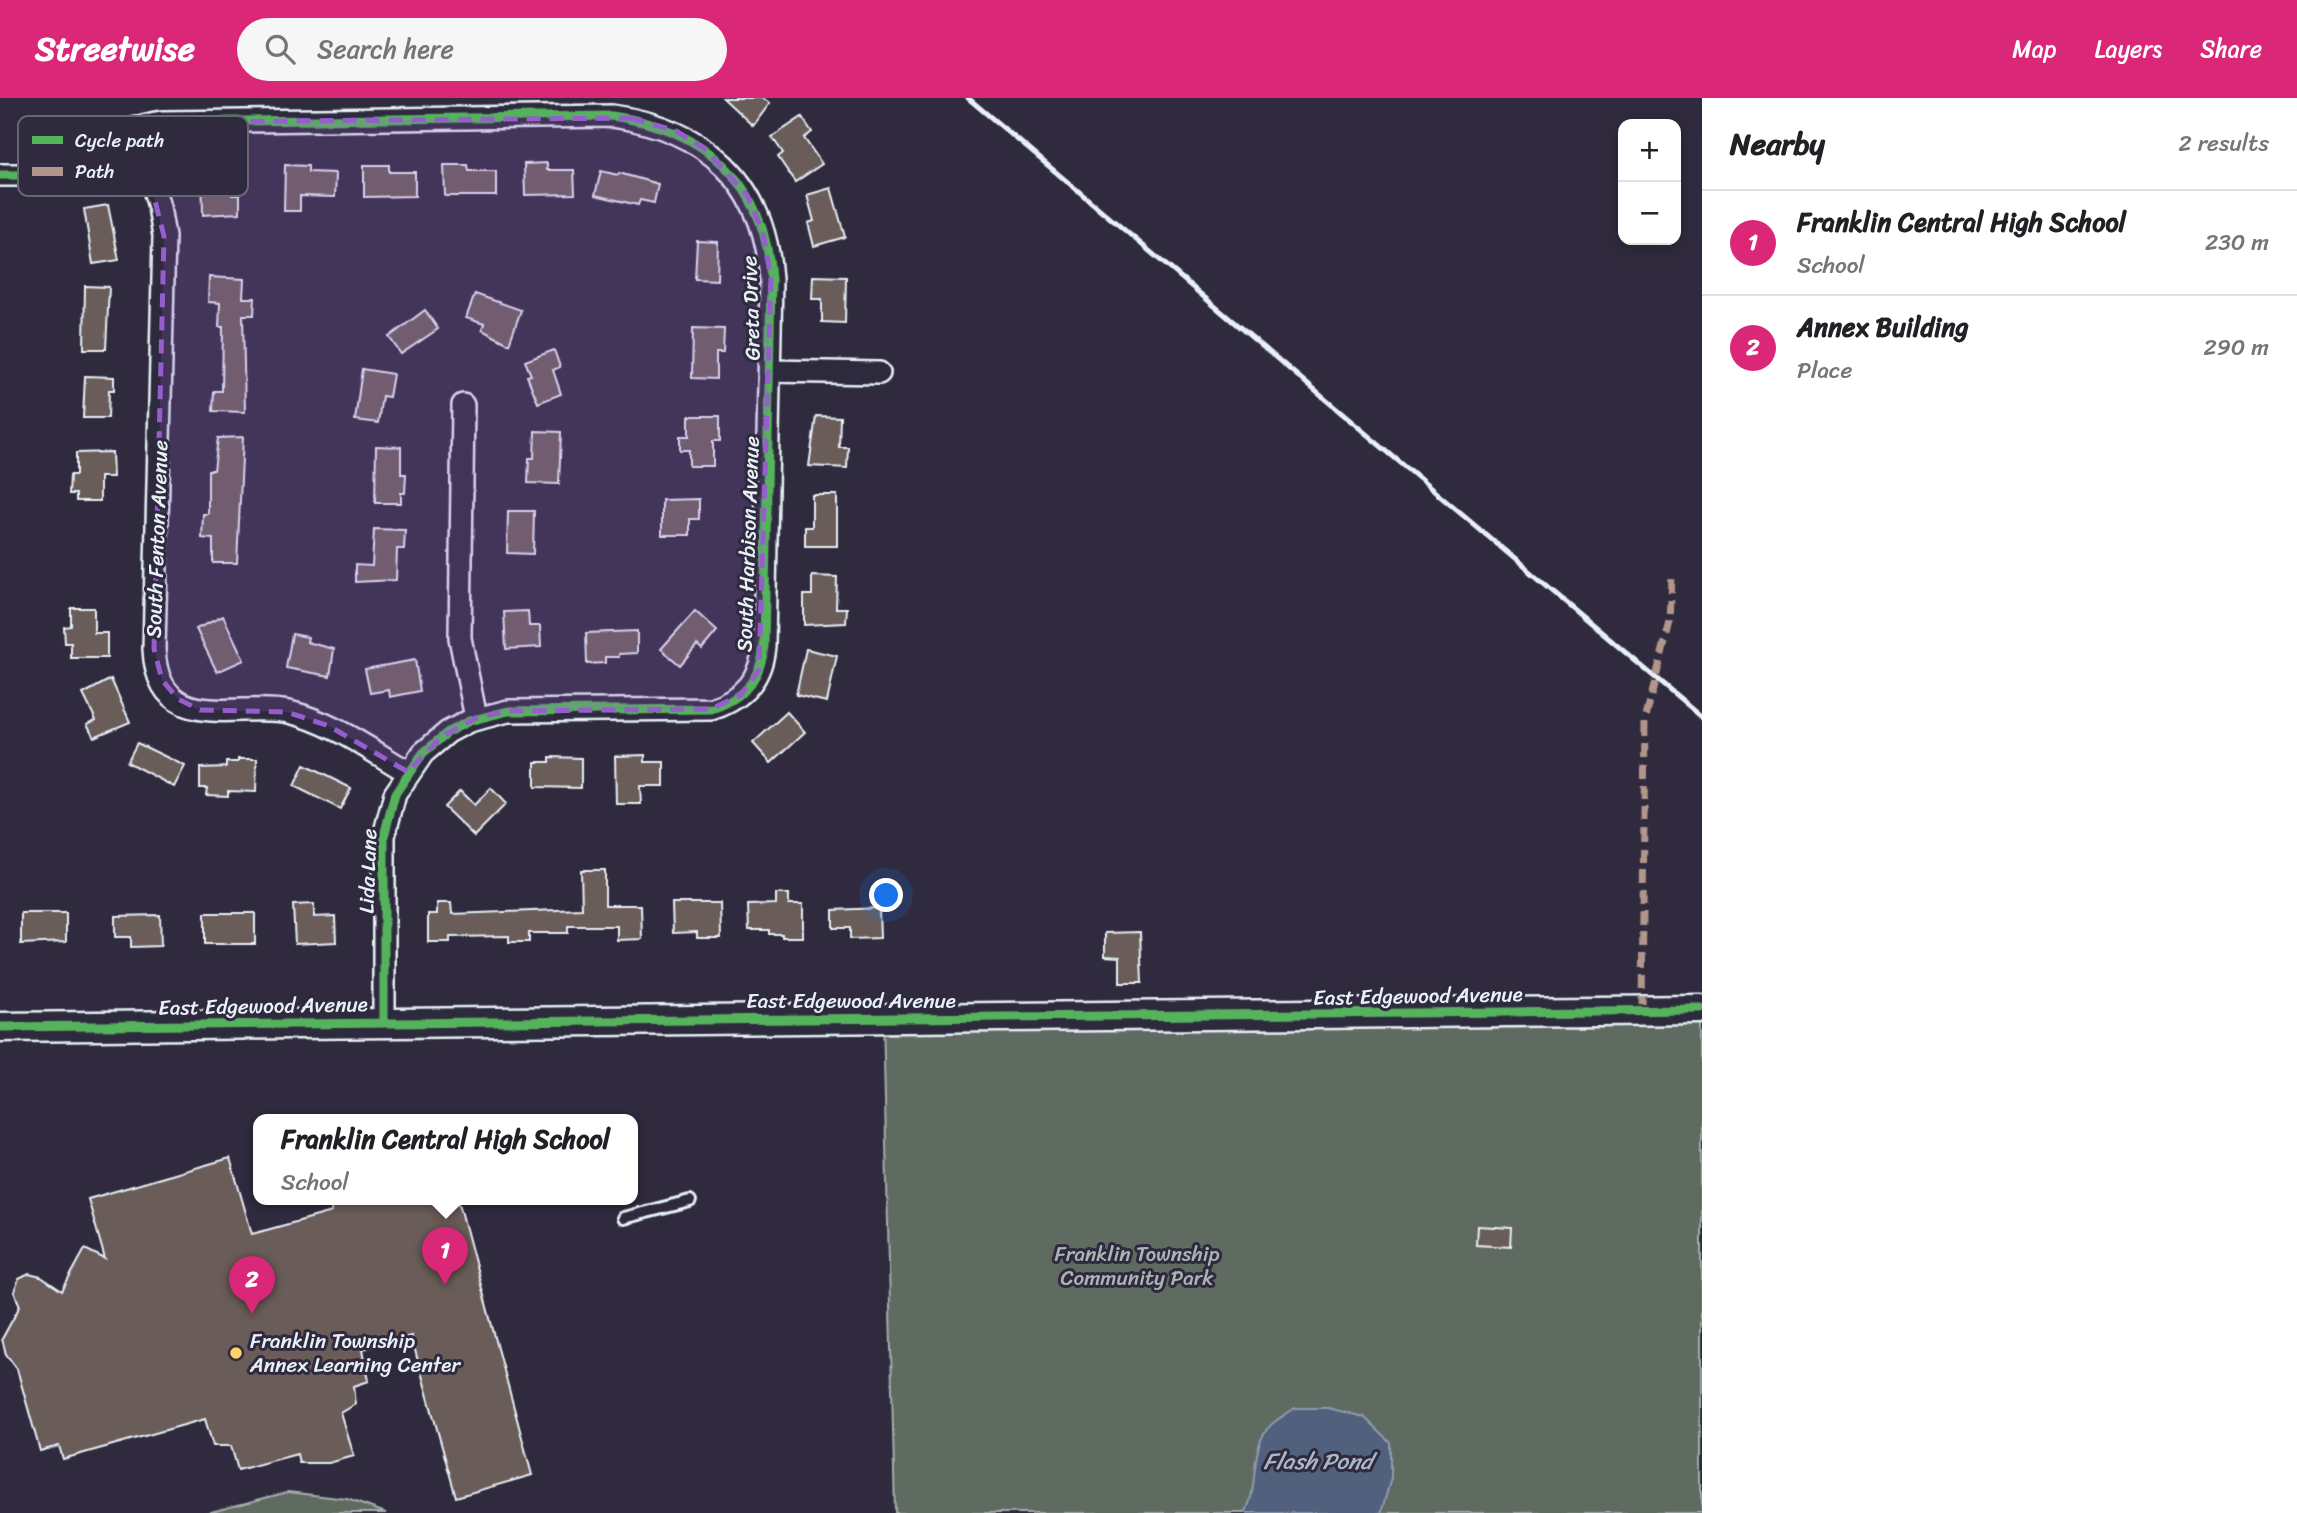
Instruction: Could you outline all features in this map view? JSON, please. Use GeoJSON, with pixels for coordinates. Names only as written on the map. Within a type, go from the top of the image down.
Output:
{"type":"FeatureCollection","features":[{"type":"Feature","properties":{"kind":"main road","name":"East Edgewood Avenue"},"geometry":{"type":"LineString","coordinates":[[0,1027],[1702,1010]]}},
{"type":"Feature","properties":{"kind":"street","name":"Greta Drive"},"geometry":{"type":"LineString","coordinates":[[248,118],[455,108],[631,118],[676,131],[704,148],[738,182],[751,202],[764,232],[771,279],[770,371],[879,373]]}},
{"type":"Feature","properties":{"kind":"street","name":"Greta Drive"},"geometry":{"type":"LineString","coordinates":[[0,175],[18,176]]}},
{"type":"Feature","properties":{"kind":"street","name":"South Fenton Avenue"},"geometry":{"type":"LineString","coordinates":[[156,196],[165,258],[154,649],[158,674],[172,694],[185,704],[216,712],[287,712],[329,726],[408,772]]}},
{"type":"Feature","properties":{"kind":"street","name":"South Harbison Avenue"},"geometry":{"type":"LineString","coordinates":[[477,718],[508,711],[710,709],[733,700],[752,684],[762,662],[764,646],[770,371]]}},
{"type":"Feature","properties":{"kind":"street"},"geometry":{"type":"LineString","coordinates":[[463,405],[459,631],[463,668],[477,718]]}},
{"type":"Feature","properties":{"kind":"street","name":"Lida Lane"},"geometry":{"type":"LineString","coordinates":[[384,1022],[384,836],[392,802],[408,772],[441,737],[477,718]]}},
{"type":"Feature","properties":{"kind":"lane"},"geometry":{"type":"LineString","coordinates":[[624,1218],[690,1201]]}},
{"type":"Feature","properties":{"kind":"highlighted area"},"geometry":{"type":"Polygon","coordinates":[[[631,118],[676,131],[704,148],[747,195],[763,232],[771,279],[759,670],[741,695],[711,709],[508,711],[476,718],[441,737],[408,772],[329,726],[287,712],[200,710],[178,699],[162,680],[154,649],[164,236],[136,127],[163,122],[631,118]]]}},
{"type":"Feature","properties":{"kind":"green space","name":"Franklin Township Community Park"},"geometry":{"type":"Polygon","coordinates":[[[883,1018],[1702,1024],[1702,1513],[895,1513],[883,1018]]]}},
{"type":"Feature","properties":{"kind":"green space"},"geometry":{"type":"Polygon","coordinates":[[[288,1492],[347,1499],[386,1513],[207,1513],[288,1492]]]}},
{"type":"Feature","properties":{"kind":"water","name":"Flash Pond"},"geometry":{"type":"Polygon","coordinates":[[[1295,1408],[1328,1408],[1364,1417],[1391,1443],[1391,1478],[1381,1513],[1245,1513],[1252,1491],[1260,1443],[1272,1424],[1295,1408]]]}},
{"type":"Feature","properties":{"kind":"building"},"geometry":{"type":"Polygon","coordinates":[[[723,98],[762,98],[770,103],[753,126],[723,98]]]}},
{"type":"Feature","properties":{"kind":"building"},"geometry":{"type":"Polygon","coordinates":[[[802,117],[812,132],[804,138],[822,164],[795,182],[778,157],[783,153],[772,137],[802,117]]]}},
{"type":"Feature","properties":{"kind":"building"},"geometry":{"type":"Polygon","coordinates":[[[547,163],[547,170],[574,170],[575,194],[525,195],[524,164],[547,163]]]}},
{"type":"Feature","properties":{"kind":"building"},"geometry":{"type":"Polygon","coordinates":[[[285,165],[308,166],[308,172],[336,173],[335,197],[300,196],[300,211],[284,211],[285,165]]]}},
{"type":"Feature","properties":{"kind":"building"},"geometry":{"type":"Polygon","coordinates":[[[364,165],[389,165],[389,172],[415,172],[415,196],[364,197],[364,165]]]}},
{"type":"Feature","properties":{"kind":"building"},"geometry":{"type":"Polygon","coordinates":[[[444,165],[468,165],[469,171],[496,171],[496,196],[445,196],[444,165]]]}},
{"type":"Feature","properties":{"kind":"building"},"geometry":{"type":"Polygon","coordinates":[[[601,171],[658,184],[654,203],[640,200],[638,205],[595,195],[601,171]]]}},
{"type":"Feature","properties":{"kind":"building"},"geometry":{"type":"Polygon","coordinates":[[[831,188],[845,237],[814,246],[808,223],[814,221],[807,195],[831,188]]]}},
{"type":"Feature","properties":{"kind":"building"},"geometry":{"type":"Polygon","coordinates":[[[203,196],[240,196],[240,213],[203,215],[203,196]]]}},
{"type":"Feature","properties":{"kind":"building"},"geometry":{"type":"Polygon","coordinates":[[[108,205],[119,260],[93,264],[84,209],[108,205]]]}},
{"type":"Feature","properties":{"kind":"building"},"geometry":{"type":"Polygon","coordinates":[[[697,241],[718,242],[717,280],[695,279],[697,241]]]}},
{"type":"Feature","properties":{"kind":"building"},"geometry":{"type":"Polygon","coordinates":[[[813,276],[846,277],[845,323],[822,322],[822,299],[812,299],[813,276]]]}},
{"type":"Feature","properties":{"kind":"building"},"geometry":{"type":"Polygon","coordinates":[[[209,277],[244,279],[243,298],[255,298],[254,315],[243,315],[245,412],[213,411],[214,391],[222,391],[223,327],[219,327],[220,303],[208,302],[209,277]]]}},
{"type":"Feature","properties":{"kind":"building"},"geometry":{"type":"Polygon","coordinates":[[[85,286],[109,287],[106,349],[84,349],[85,286]]]}},
{"type":"Feature","properties":{"kind":"building"},"geometry":{"type":"Polygon","coordinates":[[[475,294],[521,310],[509,344],[482,330],[484,324],[466,318],[475,294]]]}},
{"type":"Feature","properties":{"kind":"building"},"geometry":{"type":"Polygon","coordinates":[[[425,310],[438,329],[401,354],[389,337],[425,310]]]}},
{"type":"Feature","properties":{"kind":"building"},"geometry":{"type":"Polygon","coordinates":[[[693,328],[724,329],[723,353],[716,353],[716,379],[692,378],[693,328]]]}},
{"type":"Feature","properties":{"kind":"building"},"geometry":{"type":"Polygon","coordinates":[[[554,350],[560,367],[553,370],[561,394],[538,403],[527,376],[531,375],[525,361],[554,350]]]}},
{"type":"Feature","properties":{"kind":"building"},"geometry":{"type":"Polygon","coordinates":[[[362,369],[393,374],[389,397],[382,396],[378,423],[355,420],[362,369]]]}},
{"type":"Feature","properties":{"kind":"building"},"geometry":{"type":"Polygon","coordinates":[[[85,376],[114,377],[114,390],[109,390],[108,418],[83,418],[85,376]]]}},
{"type":"Feature","properties":{"kind":"building"},"geometry":{"type":"Polygon","coordinates":[[[689,416],[720,416],[720,441],[713,441],[713,466],[689,466],[689,450],[680,450],[680,436],[689,436],[689,416]]]}},
{"type":"Feature","properties":{"kind":"building"},"geometry":{"type":"Polygon","coordinates":[[[816,416],[840,417],[839,447],[848,447],[847,468],[809,466],[816,416]]]}},
{"type":"Feature","properties":{"kind":"building"},"geometry":{"type":"Polygon","coordinates":[[[535,431],[561,432],[559,484],[528,483],[529,458],[534,458],[535,431]]]}},
{"type":"Feature","properties":{"kind":"building"},"geometry":{"type":"Polygon","coordinates":[[[243,437],[237,563],[213,563],[213,539],[202,538],[203,514],[208,514],[208,470],[214,470],[218,438],[243,437]]]}},
{"type":"Feature","properties":{"kind":"building"},"geometry":{"type":"Polygon","coordinates":[[[376,446],[401,447],[401,474],[406,474],[405,493],[401,493],[401,503],[375,503],[376,446]]]}},
{"type":"Feature","properties":{"kind":"building"},"geometry":{"type":"Polygon","coordinates":[[[112,452],[113,477],[100,477],[100,501],[76,501],[76,494],[69,494],[70,475],[76,475],[76,453],[112,452]]]}},
{"type":"Feature","properties":{"kind":"building"},"geometry":{"type":"Polygon","coordinates":[[[812,495],[837,495],[837,546],[805,546],[805,527],[812,527],[812,495]]]}},
{"type":"Feature","properties":{"kind":"building"},"geometry":{"type":"Polygon","coordinates":[[[699,499],[699,519],[690,519],[690,535],[662,535],[662,500],[699,499]]]}},
{"type":"Feature","properties":{"kind":"building"},"geometry":{"type":"Polygon","coordinates":[[[508,511],[534,511],[533,554],[507,553],[508,511]]]}},
{"type":"Feature","properties":{"kind":"building"},"geometry":{"type":"Polygon","coordinates":[[[374,529],[405,530],[404,549],[397,549],[396,580],[355,582],[355,565],[372,566],[374,529]]]}},
{"type":"Feature","properties":{"kind":"building"},"geometry":{"type":"Polygon","coordinates":[[[812,576],[837,577],[836,608],[847,608],[846,623],[804,625],[804,595],[812,595],[812,576]]]}},
{"type":"Feature","properties":{"kind":"building"},"geometry":{"type":"Polygon","coordinates":[[[71,608],[94,608],[94,633],[107,633],[107,658],[71,658],[71,643],[65,643],[64,627],[71,626],[71,608]]]}},
{"type":"Feature","properties":{"kind":"building"},"geometry":{"type":"Polygon","coordinates":[[[528,611],[529,626],[540,626],[541,647],[506,649],[504,612],[528,611]]]}},
{"type":"Feature","properties":{"kind":"building"},"geometry":{"type":"Polygon","coordinates":[[[695,611],[717,631],[702,649],[697,645],[680,665],[661,649],[695,611]]]}},
{"type":"Feature","properties":{"kind":"building"},"geometry":{"type":"Polygon","coordinates":[[[223,616],[244,660],[217,672],[196,629],[223,616]]]}},
{"type":"Feature","properties":{"kind":"building"},"geometry":{"type":"Polygon","coordinates":[[[637,631],[637,653],[605,657],[605,663],[587,664],[586,633],[637,631]]]}},
{"type":"Feature","properties":{"kind":"building"},"geometry":{"type":"Polygon","coordinates":[[[292,634],[308,637],[307,642],[334,649],[330,676],[286,668],[292,634]]]}},
{"type":"Feature","properties":{"kind":"building"},"geometry":{"type":"Polygon","coordinates":[[[806,649],[837,656],[827,702],[796,695],[806,649]]]}},
{"type":"Feature","properties":{"kind":"building"},"geometry":{"type":"Polygon","coordinates":[[[415,660],[420,691],[390,697],[389,690],[370,693],[365,669],[415,660]]]}},
{"type":"Feature","properties":{"kind":"building"},"geometry":{"type":"Polygon","coordinates":[[[111,679],[130,722],[94,737],[87,724],[96,720],[83,694],[111,679]]]}},
{"type":"Feature","properties":{"kind":"building"},"geometry":{"type":"Polygon","coordinates":[[[787,712],[805,732],[771,763],[753,743],[787,712]]]}},
{"type":"Feature","properties":{"kind":"building"},"geometry":{"type":"Polygon","coordinates":[[[137,743],[185,766],[174,787],[127,762],[137,743]]]}},
{"type":"Feature","properties":{"kind":"building"},"geometry":{"type":"Polygon","coordinates":[[[645,755],[645,762],[664,762],[664,786],[640,786],[641,804],[616,804],[615,756],[645,755]]]}},
{"type":"Feature","properties":{"kind":"building"},"geometry":{"type":"Polygon","coordinates":[[[550,757],[581,758],[581,788],[535,787],[535,762],[550,762],[550,757]]]}},
{"type":"Feature","properties":{"kind":"building"},"geometry":{"type":"Polygon","coordinates":[[[238,759],[257,759],[256,792],[228,791],[228,796],[206,795],[207,788],[200,788],[200,768],[226,767],[226,762],[238,762],[238,759]]]}},
{"type":"Feature","properties":{"kind":"building"},"geometry":{"type":"Polygon","coordinates":[[[304,765],[351,788],[340,809],[294,786],[304,765]]]}},
{"type":"Feature","properties":{"kind":"building"},"geometry":{"type":"Polygon","coordinates":[[[491,788],[506,804],[474,836],[444,807],[460,791],[474,805],[491,788]]]}},
{"type":"Feature","properties":{"kind":"building"},"geometry":{"type":"Polygon","coordinates":[[[581,870],[605,870],[605,905],[641,905],[642,939],[617,940],[617,926],[568,926],[568,933],[529,933],[529,942],[509,942],[509,936],[450,937],[450,942],[428,942],[428,914],[437,914],[437,903],[451,903],[452,914],[582,909],[581,870]]]}},
{"type":"Feature","properties":{"kind":"building"},"geometry":{"type":"Polygon","coordinates":[[[776,894],[789,894],[789,904],[803,904],[803,937],[782,937],[782,934],[769,934],[769,930],[749,930],[748,905],[776,904],[776,894]]]}},
{"type":"Feature","properties":{"kind":"building"},"geometry":{"type":"Polygon","coordinates":[[[672,903],[720,903],[721,938],[697,938],[697,932],[673,933],[672,903]]]}},
{"type":"Feature","properties":{"kind":"building"},"geometry":{"type":"Polygon","coordinates":[[[314,904],[314,917],[335,916],[336,942],[295,944],[293,905],[314,904]]]}},
{"type":"Feature","properties":{"kind":"building"},"geometry":{"type":"Polygon","coordinates":[[[879,908],[880,938],[850,939],[850,928],[833,928],[833,910],[879,908]]]}},
{"type":"Feature","properties":{"kind":"building"},"geometry":{"type":"Polygon","coordinates":[[[21,913],[66,913],[66,942],[21,944],[21,913]]]}},
{"type":"Feature","properties":{"kind":"building"},"geometry":{"type":"Polygon","coordinates":[[[205,913],[255,913],[255,944],[205,944],[205,913]]]}},
{"type":"Feature","properties":{"kind":"building"},"geometry":{"type":"Polygon","coordinates":[[[160,915],[161,946],[131,947],[131,937],[115,937],[115,916],[160,915]]]}},
{"type":"Feature","properties":{"kind":"building"},"geometry":{"type":"Polygon","coordinates":[[[1140,932],[1142,983],[1120,983],[1120,957],[1105,956],[1105,933],[1140,932]]]}},
{"type":"Feature","properties":{"kind":"building"},"geometry":{"type":"Polygon","coordinates":[[[230,1158],[252,1234],[332,1212],[330,1205],[460,1205],[532,1475],[456,1497],[411,1336],[363,1349],[369,1381],[354,1386],[356,1404],[341,1413],[354,1456],[329,1463],[299,1463],[297,1454],[238,1470],[231,1446],[213,1446],[205,1419],[63,1459],[59,1446],[40,1451],[17,1369],[6,1354],[2,1339],[20,1306],[14,1292],[19,1279],[29,1274],[41,1277],[62,1291],[85,1249],[105,1259],[88,1199],[230,1158]]]}},
{"type":"Feature","properties":{"kind":"building"},"geometry":{"type":"Polygon","coordinates":[[[1477,1226],[1512,1228],[1511,1247],[1476,1245],[1477,1226]]]}},
{"type":"Feature","properties":{"kind":"railway"},"geometry":{"type":"LineString","coordinates":[[968,98],[1702,717]]}},
{"type":"Feature","properties":{"kind":"marked path"},"geometry":{"type":"LineString","coordinates":[[1642,1010],[1645,721],[1670,622],[1672,577]]}},
{"type":"Feature","properties":{"kind":"cycle path"},"geometry":{"type":"LineString","coordinates":[[248,121],[612,116],[645,123],[675,133],[702,147],[724,166],[743,188],[757,214],[766,244],[771,279],[764,646],[759,669],[741,694],[711,709],[508,711],[469,721],[448,732],[423,753],[395,794],[384,836],[384,1022]]}},
{"type":"Feature","properties":{"kind":"cycle path"},"geometry":{"type":"LineString","coordinates":[[0,175],[18,174]]}},
{"type":"Feature","properties":{"kind":"cycle path"},"geometry":{"type":"LineString","coordinates":[[0,1027],[1702,1010]]}},
{"type":"Feature","properties":{"kind":"place","name":"Franklin Central High School"},"geometry":{"type":"Point","coordinates":[445,1285]}},
{"type":"Feature","properties":{"kind":"place","name":"Annex Building"},"geometry":{"type":"Point","coordinates":[252,1314]}},
{"type":"Feature","properties":{"kind":"place","name":"Franklin Township Annex Learning Center"},"geometry":{"type":"Point","coordinates":[236,1353]}}]}
